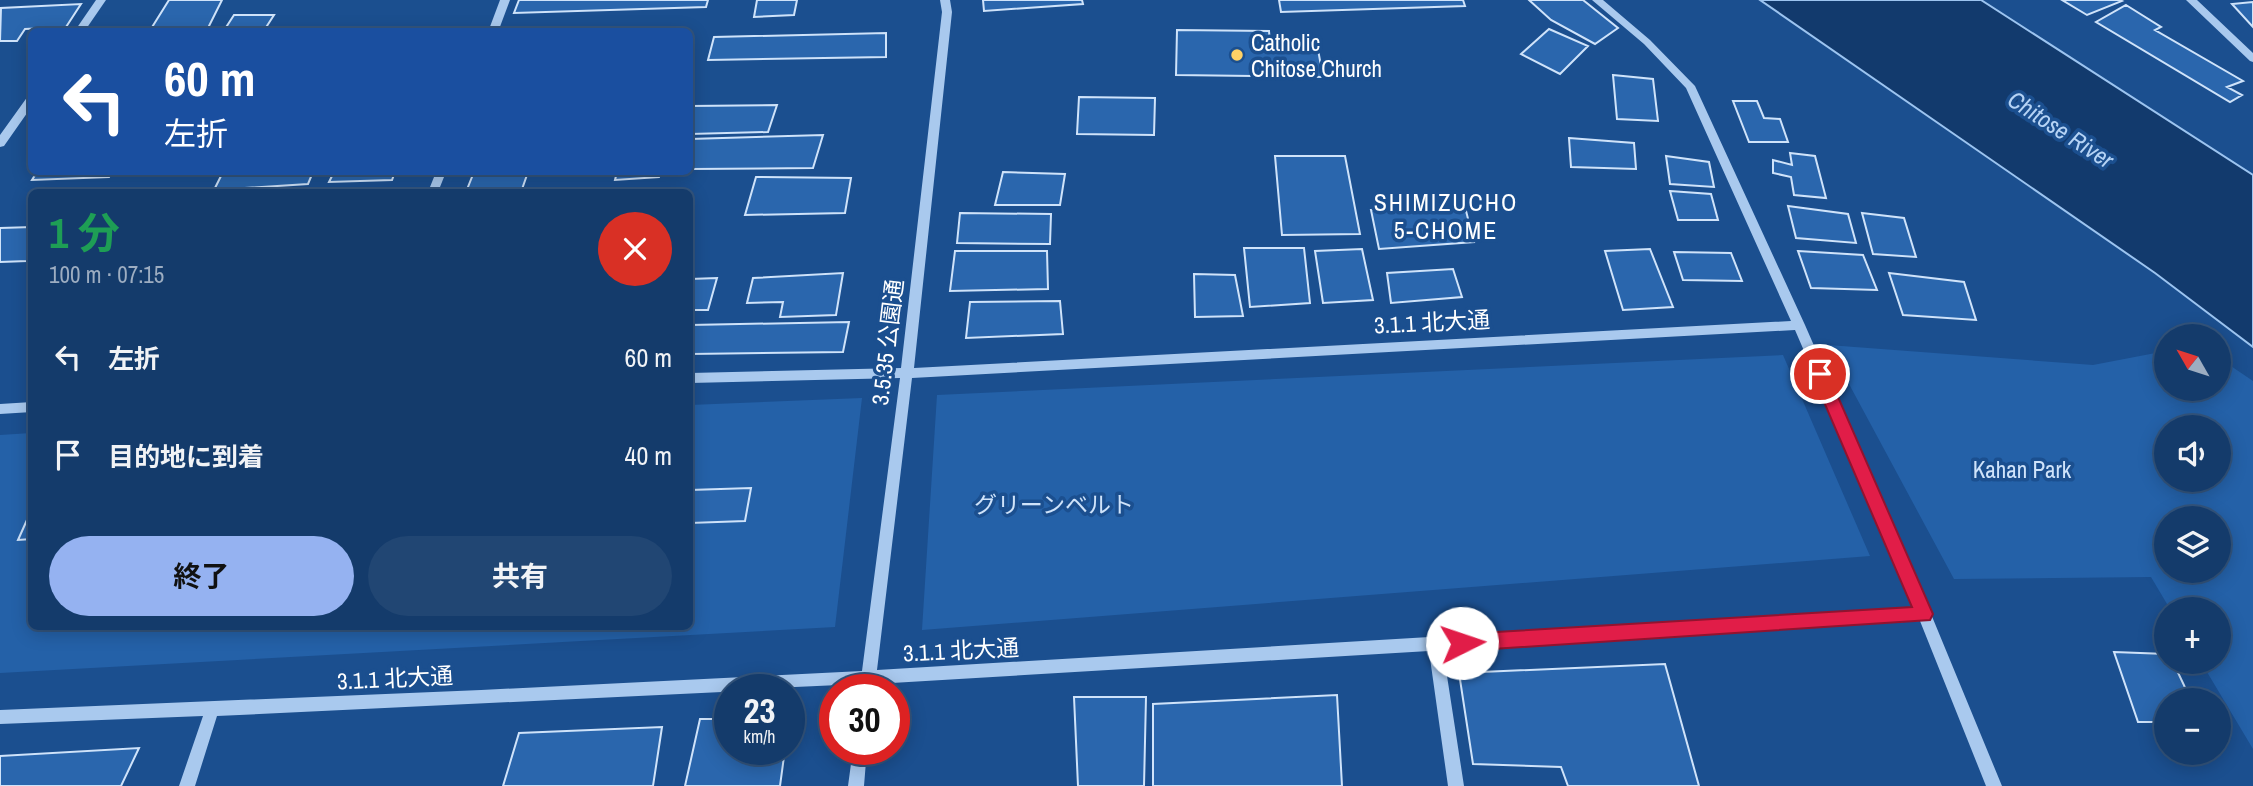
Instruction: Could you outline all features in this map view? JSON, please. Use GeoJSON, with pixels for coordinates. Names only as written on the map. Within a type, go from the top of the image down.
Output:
{"type":"FeatureCollection","features":[{"type":"Feature","properties":{"kind":"street"},"geometry":{"type":"LineString","coordinates":[[82,28],[101,0]]}},
{"type":"Feature","properties":{"kind":"street"},"geometry":{"type":"LineString","coordinates":[[494,28],[505,0]]}},
{"type":"Feature","properties":{"kind":"street","name":"3.5.35 公園通"},"geometry":{"type":"LineString","coordinates":[[868,674],[907,373],[947,12],[944,0]]}},
{"type":"Feature","properties":{"kind":"street"},"geometry":{"type":"LineString","coordinates":[[1597,0],[1647,42],[1690,86],[1799,326],[1924,614],[1994,786]]}},
{"type":"Feature","properties":{"kind":"street"},"geometry":{"type":"LineString","coordinates":[[2191,0],[2253,59]]}},
{"type":"Feature","properties":{"kind":"street"},"geometry":{"type":"LineString","coordinates":[[0,143],[28,104]]}},
{"type":"Feature","properties":{"kind":"street","name":"3.1.1 北大通"},"geometry":{"type":"LineString","coordinates":[[693,378],[907,373],[1799,326]]}},
{"type":"Feature","properties":{"kind":"street"},"geometry":{"type":"LineString","coordinates":[[0,409],[28,407]]}},
{"type":"Feature","properties":{"kind":"street","name":"3.1.1 北大通"},"geometry":{"type":"LineString","coordinates":[[910,681],[1435,644],[1924,614]]}},
{"type":"Feature","properties":{"kind":"street"},"geometry":{"type":"LineString","coordinates":[[1435,644],[1456,786]]}},
{"type":"Feature","properties":{"kind":"street","name":"3.1.1 北大通"},"geometry":{"type":"LineString","coordinates":[[0,717],[819,686]]}},
{"type":"Feature","properties":{"kind":"street"},"geometry":{"type":"LineString","coordinates":[[187,786],[212,710]]}},
{"type":"Feature","properties":{"kind":"street"},"geometry":{"type":"LineString","coordinates":[[856,786],[858,765]]}},
{"type":"Feature","properties":{"kind":"green space","name":"Kahan Park"},"geometry":{"type":"Polygon","coordinates":[[[1828,345],[2093,365],[2154,353],[2154,401],[2231,401],[2231,366],[2253,381],[2253,749],[2231,712],[2231,688],[2217,688],[2208,674],[2231,674],[2231,597],[2163,597],[2155,583],[2231,583],[2231,506],[2154,506],[2154,582],[2151,577],[1954,579],[1828,345]]]}},
{"type":"Feature","properties":{"kind":"green space","name":"グリーンベルト"},"geometry":{"type":"Polygon","coordinates":[[[1783,355],[1870,556],[922,630],[937,395],[1783,355]]]}},
{"type":"Feature","properties":{"kind":"green space"},"geometry":{"type":"Polygon","coordinates":[[[862,398],[835,627],[0,673],[0,435],[28,433],[28,630],[693,630],[693,405],[862,398]]]}},
{"type":"Feature","properties":{"kind":"water","name":"Chitose River"},"geometry":{"type":"Polygon","coordinates":[[[1760,0],[1981,0],[2253,175],[2253,347],[2231,330],[2231,324],[2223,324],[2155,273],[1760,0]]]}},
{"type":"Feature","properties":{"kind":"building"},"geometry":{"type":"Polygon","coordinates":[[[169,0],[222,0],[208,28],[152,28],[169,0]]]}},
{"type":"Feature","properties":{"kind":"building"},"geometry":{"type":"Polygon","coordinates":[[[519,0],[708,0],[706,7],[514,13],[519,0]]]}},
{"type":"Feature","properties":{"kind":"building"},"geometry":{"type":"Polygon","coordinates":[[[757,0],[797,0],[794,15],[754,17],[757,0]]]}},
{"type":"Feature","properties":{"kind":"building"},"geometry":{"type":"Polygon","coordinates":[[[983,0],[1082,0],[1083,4],[984,11],[983,0]]]}},
{"type":"Feature","properties":{"kind":"building"},"geometry":{"type":"Polygon","coordinates":[[[1279,0],[1463,0],[1465,6],[1281,12],[1279,0]]]}},
{"type":"Feature","properties":{"kind":"building"},"geometry":{"type":"Polygon","coordinates":[[[1529,0],[1583,0],[1618,28],[1595,44],[1551,20],[1529,0]]]}},
{"type":"Feature","properties":{"kind":"building"},"geometry":{"type":"Polygon","coordinates":[[[2062,0],[2120,0],[2122,1],[2087,15],[2062,0]]]}},
{"type":"Feature","properties":{"kind":"building"},"geometry":{"type":"Polygon","coordinates":[[[2253,2],[2253,27],[2232,4],[2253,2]]]}},
{"type":"Feature","properties":{"kind":"building"},"geometry":{"type":"Polygon","coordinates":[[[81,4],[66,27],[28,28],[17,41],[0,41],[1,8],[81,4]]]}},
{"type":"Feature","properties":{"kind":"building"},"geometry":{"type":"Polygon","coordinates":[[[2126,5],[2161,27],[2155,30],[2243,81],[2227,87],[2242,95],[2230,102],[2096,22],[2126,5]]]}},
{"type":"Feature","properties":{"kind":"building"},"geometry":{"type":"Polygon","coordinates":[[[234,15],[274,15],[266,28],[226,28],[234,15]]]}},
{"type":"Feature","properties":{"kind":"building"},"geometry":{"type":"Polygon","coordinates":[[[1549,29],[1588,46],[1560,74],[1521,54],[1549,29]]]}},
{"type":"Feature","properties":{"kind":"building"},"geometry":{"type":"Polygon","coordinates":[[[1177,30],[1269,31],[1270,43],[1317,44],[1323,77],[1176,75],[1177,30]]]}},
{"type":"Feature","properties":{"kind":"building"},"geometry":{"type":"Polygon","coordinates":[[[886,33],[886,57],[708,60],[714,37],[886,33]]]}},
{"type":"Feature","properties":{"kind":"building"},"geometry":{"type":"Polygon","coordinates":[[[1613,75],[1653,79],[1658,121],[1617,119],[1613,75]]]}},
{"type":"Feature","properties":{"kind":"building"},"geometry":{"type":"Polygon","coordinates":[[[1079,97],[1155,98],[1154,135],[1077,134],[1079,97]]]}},
{"type":"Feature","properties":{"kind":"building"},"geometry":{"type":"Polygon","coordinates":[[[1733,101],[1757,101],[1764,118],[1780,119],[1788,142],[1749,142],[1733,101]]]}},
{"type":"Feature","properties":{"kind":"building"},"geometry":{"type":"Polygon","coordinates":[[[777,105],[768,132],[693,134],[693,106],[777,105]]]}},
{"type":"Feature","properties":{"kind":"building"},"geometry":{"type":"Polygon","coordinates":[[[823,135],[813,168],[693,169],[693,139],[823,135]]]}},
{"type":"Feature","properties":{"kind":"building"},"geometry":{"type":"Polygon","coordinates":[[[1569,138],[1634,143],[1636,169],[1571,167],[1569,138]]]}},
{"type":"Feature","properties":{"kind":"building"},"geometry":{"type":"Polygon","coordinates":[[[1790,153],[1815,156],[1826,198],[1794,195],[1791,177],[1773,173],[1773,160],[1792,165],[1790,153]]]}},
{"type":"Feature","properties":{"kind":"building"},"geometry":{"type":"Polygon","coordinates":[[[1275,156],[1345,156],[1360,234],[1282,235],[1275,156]]]}},
{"type":"Feature","properties":{"kind":"building"},"geometry":{"type":"Polygon","coordinates":[[[1666,156],[1709,162],[1714,187],[1670,184],[1666,156]]]}},
{"type":"Feature","properties":{"kind":"building"},"geometry":{"type":"Polygon","coordinates":[[[1003,172],[1065,174],[1060,205],[995,205],[1003,172]]]}},
{"type":"Feature","properties":{"kind":"building"},"geometry":{"type":"Polygon","coordinates":[[[35,175],[110,175],[109,177],[32,180],[35,175]]]}},
{"type":"Feature","properties":{"kind":"building"},"geometry":{"type":"Polygon","coordinates":[[[222,175],[312,175],[308,184],[214,189],[222,175]]]}},
{"type":"Feature","properties":{"kind":"building"},"geometry":{"type":"Polygon","coordinates":[[[332,175],[394,175],[392,180],[329,182],[332,175]]]}},
{"type":"Feature","properties":{"kind":"building"},"geometry":{"type":"Polygon","coordinates":[[[473,175],[527,175],[522,189],[467,189],[473,175]]]}},
{"type":"Feature","properties":{"kind":"building"},"geometry":{"type":"Polygon","coordinates":[[[616,175],[660,175],[659,177],[615,180],[616,175]]]}},
{"type":"Feature","properties":{"kind":"building"},"geometry":{"type":"Polygon","coordinates":[[[756,177],[851,178],[845,213],[745,215],[756,177]]]}},
{"type":"Feature","properties":{"kind":"building"},"geometry":{"type":"Polygon","coordinates":[[[1670,191],[1711,194],[1718,220],[1678,220],[1670,191]]]}},
{"type":"Feature","properties":{"kind":"building"},"geometry":{"type":"Polygon","coordinates":[[[1788,206],[1848,214],[1856,243],[1796,238],[1788,206]]]}},
{"type":"Feature","properties":{"kind":"building"},"geometry":{"type":"Polygon","coordinates":[[[1465,207],[1474,242],[1379,249],[1371,210],[1465,207]]]}},
{"type":"Feature","properties":{"kind":"building"},"geometry":{"type":"Polygon","coordinates":[[[960,213],[1051,214],[1050,244],[957,243],[960,213]]]}},
{"type":"Feature","properties":{"kind":"building"},"geometry":{"type":"Polygon","coordinates":[[[1862,213],[1904,218],[1916,257],[1873,254],[1862,213]]]}},
{"type":"Feature","properties":{"kind":"building"},"geometry":{"type":"Polygon","coordinates":[[[28,227],[27,261],[0,262],[0,228],[28,227]]]}},
{"type":"Feature","properties":{"kind":"building"},"geometry":{"type":"Polygon","coordinates":[[[1244,248],[1304,248],[1310,303],[1250,307],[1244,248]]]}},
{"type":"Feature","properties":{"kind":"building"},"geometry":{"type":"Polygon","coordinates":[[[1362,249],[1373,300],[1323,303],[1315,251],[1362,249]]]}},
{"type":"Feature","properties":{"kind":"building"},"geometry":{"type":"Polygon","coordinates":[[[1650,249],[1673,307],[1623,310],[1605,251],[1650,249]]]}},
{"type":"Feature","properties":{"kind":"building"},"geometry":{"type":"Polygon","coordinates":[[[955,251],[1047,251],[1048,289],[950,291],[955,251]]]}},
{"type":"Feature","properties":{"kind":"building"},"geometry":{"type":"Polygon","coordinates":[[[1798,251],[1863,255],[1877,290],[1811,288],[1798,251]]]}},
{"type":"Feature","properties":{"kind":"building"},"geometry":{"type":"Polygon","coordinates":[[[1674,252],[1731,253],[1742,281],[1683,280],[1674,252]]]}},
{"type":"Feature","properties":{"kind":"building"},"geometry":{"type":"Polygon","coordinates":[[[1453,269],[1462,297],[1391,303],[1387,273],[1453,269]]]}},
{"type":"Feature","properties":{"kind":"building"},"geometry":{"type":"Polygon","coordinates":[[[843,273],[836,315],[780,317],[783,302],[747,303],[753,278],[843,273]]]}},
{"type":"Feature","properties":{"kind":"building"},"geometry":{"type":"Polygon","coordinates":[[[1889,273],[1964,282],[1976,320],[1903,315],[1889,273]]]}},
{"type":"Feature","properties":{"kind":"building"},"geometry":{"type":"Polygon","coordinates":[[[1194,274],[1235,275],[1243,316],[1195,317],[1194,274]]]}},
{"type":"Feature","properties":{"kind":"building"},"geometry":{"type":"Polygon","coordinates":[[[717,278],[708,310],[693,310],[693,279],[717,278]]]}},
{"type":"Feature","properties":{"kind":"building"},"geometry":{"type":"Polygon","coordinates":[[[1060,301],[1063,334],[966,338],[970,302],[1060,301]]]}},
{"type":"Feature","properties":{"kind":"building"},"geometry":{"type":"Polygon","coordinates":[[[849,322],[843,352],[693,354],[693,325],[849,322]]]}},
{"type":"Feature","properties":{"kind":"building"},"geometry":{"type":"Polygon","coordinates":[[[751,488],[745,521],[693,523],[693,490],[751,488]]]}},
{"type":"Feature","properties":{"kind":"building"},"geometry":{"type":"Polygon","coordinates":[[[28,518],[28,539],[18,540],[28,518]]]}},
{"type":"Feature","properties":{"kind":"building"},"geometry":{"type":"Polygon","coordinates":[[[2114,652],[2154,654],[2154,674],[2179,674],[2185,688],[2154,688],[2154,722],[2138,722],[2114,652]]]}},
{"type":"Feature","properties":{"kind":"building"},"geometry":{"type":"Polygon","coordinates":[[[1665,664],[1699,786],[1568,786],[1561,767],[1473,764],[1459,673],[1665,664]]]}},
{"type":"Feature","properties":{"kind":"building"},"geometry":{"type":"Polygon","coordinates":[[[1337,695],[1342,786],[1153,786],[1153,704],[1337,695]]]}},
{"type":"Feature","properties":{"kind":"building"},"geometry":{"type":"Polygon","coordinates":[[[1074,697],[1146,697],[1144,786],[1078,786],[1074,697]]]}},
{"type":"Feature","properties":{"kind":"building"},"geometry":{"type":"Polygon","coordinates":[[[700,719],[714,719],[714,765],[783,765],[780,786],[685,786],[700,719]]]}},
{"type":"Feature","properties":{"kind":"building"},"geometry":{"type":"Polygon","coordinates":[[[662,727],[653,786],[503,786],[519,733],[662,727]]]}},
{"type":"Feature","properties":{"kind":"building"},"geometry":{"type":"Polygon","coordinates":[[[139,748],[121,786],[0,786],[0,756],[139,748]]]}},
{"type":"Feature","properties":{"kind":"place","name":"Catholic Chitose Church"},"geometry":{"type":"Point","coordinates":[1237,55]}},
{"type":"Feature","properties":{"kind":"district","name":"SHIMIZUCHO 5-CHOME"},"geometry":{"type":"Point","coordinates":[1446,216]}},
{"type":"Feature","properties":{"kind":"route"},"geometry":{"type":"LineString","coordinates":[[1462,643],[1924,614],[1820,374]]}}]}
